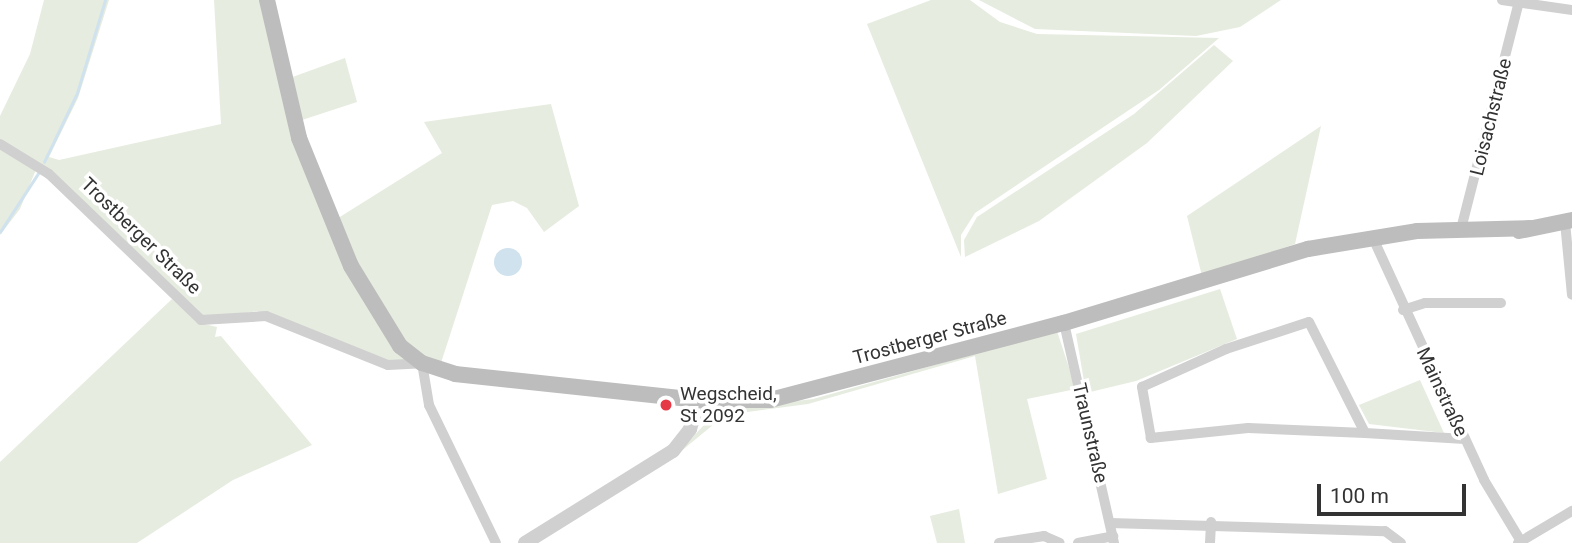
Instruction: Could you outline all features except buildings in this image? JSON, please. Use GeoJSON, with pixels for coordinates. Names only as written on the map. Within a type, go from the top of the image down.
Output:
{"type":"FeatureCollection","features":[{"type":"Feature","properties":{"kind":"main road","name":"Trostberger Straße"},"geometry":{"type":"LineString","coordinates":[[267,0],[282,85],[323,204],[382,320],[422,363],[456,374],[699,400],[800,395],[1064,323],[1276,258],[1371,236],[1440,230],[1530,228]]}},
{"type":"Feature","properties":{"kind":"main road","name":"Trostberger Straße"},"geometry":{"type":"LineString","coordinates":[[1440,230],[1501,234],[1569,221]]}},
{"type":"Feature","properties":{"kind":"street"},"geometry":{"type":"LineString","coordinates":[[1502,0],[1518,5],[1572,10]]}},
{"type":"Feature","properties":{"kind":"street","name":"Loisachstraße"},"geometry":{"type":"LineString","coordinates":[[1461,229],[1518,5]]}},
{"type":"Feature","properties":{"kind":"street","name":"Trostberger Straße"},"geometry":{"type":"LineString","coordinates":[[0,144],[49,174],[201,320],[266,316],[379,362],[422,363]]}},
{"type":"Feature","properties":{"kind":"street"},"geometry":{"type":"LineString","coordinates":[[1569,221],[1572,295]]}},
{"type":"Feature","properties":{"kind":"street","name":"Mainstraße"},"geometry":{"type":"LineString","coordinates":[[1371,236],[1465,439],[1520,542]]}},
{"type":"Feature","properties":{"kind":"street"},"geometry":{"type":"LineString","coordinates":[[1403,310],[1425,303],[1502,303]]}},
{"type":"Feature","properties":{"kind":"street"},"geometry":{"type":"LineString","coordinates":[[1365,433],[1309,322],[1226,349],[1142,387],[1151,438],[1248,428],[1465,439]]}},
{"type":"Feature","properties":{"kind":"street","name":"Traunstraße"},"geometry":{"type":"LineString","coordinates":[[1064,323],[1113,539]]}},
{"type":"Feature","properties":{"kind":"street"},"geometry":{"type":"LineString","coordinates":[[422,363],[429,405],[496,543]]}},
{"type":"Feature","properties":{"kind":"street"},"geometry":{"type":"LineString","coordinates":[[525,543],[673,451],[690,429],[699,400]]}},
{"type":"Feature","properties":{"kind":"street"},"geometry":{"type":"LineString","coordinates":[[1520,542],[1572,511]]}},
{"type":"Feature","properties":{"kind":"street"},"geometry":{"type":"LineString","coordinates":[[1210,543],[1212,522]]}},
{"type":"Feature","properties":{"kind":"street"},"geometry":{"type":"LineString","coordinates":[[1110,523],[1212,522],[1385,531],[1401,543]]}},
{"type":"Feature","properties":{"kind":"street"},"geometry":{"type":"LineString","coordinates":[[999,543],[1044,536],[1060,543]]}},
{"type":"Feature","properties":{"kind":"street"},"geometry":{"type":"LineString","coordinates":[[1078,543],[1113,539]]}},
{"type":"Feature","properties":{"kind":"shaded area"},"geometry":{"type":"Polygon","coordinates":[[[44,0],[109,0],[78,98],[49,157],[59,160],[221,124],[214,0],[263,0],[301,158],[407,357],[400,365],[257,311],[206,319],[49,169],[0,139],[0,116],[30,54],[44,0]]]}},
{"type":"Feature","properties":{"kind":"shaded area"},"geometry":{"type":"Polygon","coordinates":[[[931,0],[970,0],[1000,22],[1037,34],[1219,38],[1159,90],[975,213],[961,235],[961,257],[867,24],[931,0]]]}},
{"type":"Feature","properties":{"kind":"shaded area"},"geometry":{"type":"Polygon","coordinates":[[[979,0],[1281,0],[1240,27],[1196,36],[1035,29],[979,0]]]}},
{"type":"Feature","properties":{"kind":"shaded area"},"geometry":{"type":"Polygon","coordinates":[[[1214,45],[1233,61],[1147,143],[1039,221],[965,257],[964,240],[977,217],[1134,114],[1214,45]]]}},
{"type":"Feature","properties":{"kind":"shaded area"},"geometry":{"type":"Polygon","coordinates":[[[345,58],[357,102],[299,121],[287,79],[345,58]]]}},
{"type":"Feature","properties":{"kind":"shaded area"},"geometry":{"type":"Polygon","coordinates":[[[551,104],[579,206],[544,232],[527,208],[513,201],[492,205],[440,366],[410,348],[381,310],[335,220],[442,153],[424,122],[551,104]]]}},
{"type":"Feature","properties":{"kind":"shaded area"},"geometry":{"type":"Polygon","coordinates":[[[1321,126],[1295,244],[1202,276],[1187,216],[1321,126]]]}},
{"type":"Feature","properties":{"kind":"shaded area"},"geometry":{"type":"Polygon","coordinates":[[[0,147],[37,167],[20,209],[0,235],[0,147]]]}},
{"type":"Feature","properties":{"kind":"shaded area"},"geometry":{"type":"Polygon","coordinates":[[[1220,289],[1237,339],[1136,381],[1086,393],[1076,334],[1220,289]]]}},
{"type":"Feature","properties":{"kind":"shaded area"},"geometry":{"type":"Polygon","coordinates":[[[172,299],[200,323],[217,327],[215,337],[221,336],[312,445],[233,480],[137,543],[0,543],[0,462],[172,299]]]}},
{"type":"Feature","properties":{"kind":"shaded area"},"geometry":{"type":"Polygon","coordinates":[[[1057,331],[1076,389],[1027,399],[1047,479],[998,494],[975,356],[808,404],[725,415],[674,457],[718,410],[813,399],[1057,331]]]}},
{"type":"Feature","properties":{"kind":"shaded area"},"geometry":{"type":"Polygon","coordinates":[[[1420,380],[1444,433],[1369,424],[1359,405],[1420,380]]]}},
{"type":"Feature","properties":{"kind":"shaded area"},"geometry":{"type":"Polygon","coordinates":[[[959,509],[965,543],[937,543],[930,516],[959,509]]]}},
{"type":"Feature","properties":{"kind":"water"},"geometry":{"type":"Polygon","coordinates":[[[508,248],[518,252],[522,262],[518,272],[508,276],[498,272],[494,262],[498,252],[508,248]]]}},
{"type":"Feature","properties":{"kind":"waterway"},"geometry":{"type":"LineString","coordinates":[[44,162],[77,93],[105,0]]}},
{"type":"Feature","properties":{"kind":"waterway"},"geometry":{"type":"LineString","coordinates":[[0,232],[39,172]]}},
{"type":"Feature","properties":{"kind":"place","name":"Wegscheid, St 2092"},"geometry":{"type":"Point","coordinates":[666,405]}}]}
